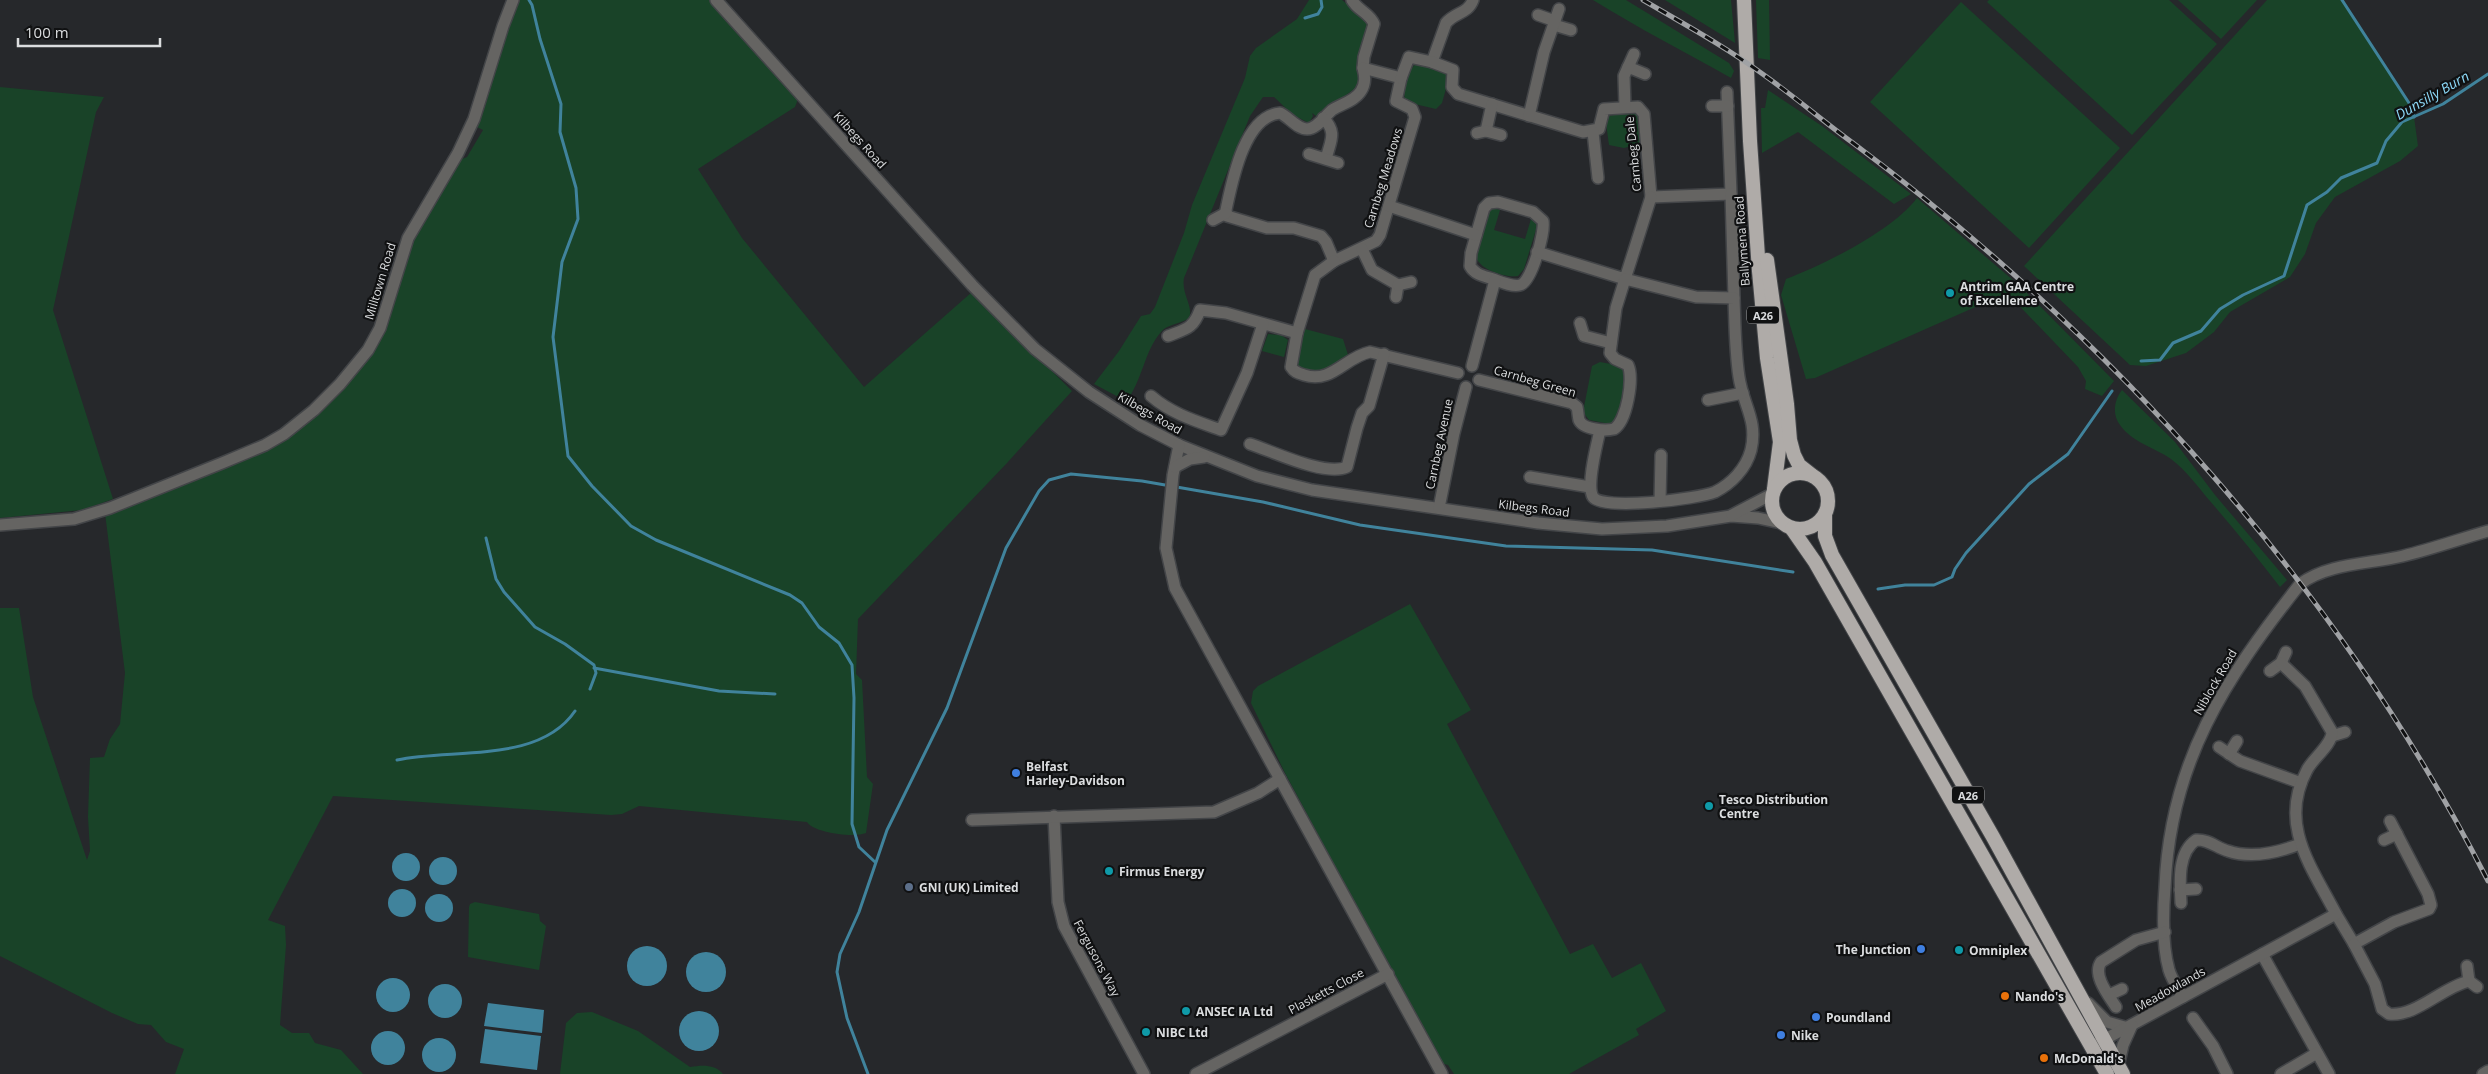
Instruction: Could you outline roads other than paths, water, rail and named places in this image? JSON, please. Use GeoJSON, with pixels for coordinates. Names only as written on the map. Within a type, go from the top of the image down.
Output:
{"type":"FeatureCollection","features":[{"type":"Feature","properties":{"kind":"highway","name":"Ballymena Road"},"geometry":{"type":"LineString","coordinates":[[1744,0],[1750,141],[1767,358],[1780,442],[1773,491]]}},
{"type":"Feature","properties":{"kind":"highway","name":"Ballymena Road"},"geometry":{"type":"LineString","coordinates":[[1750,141],[1788,404],[1790,440],[1799,465],[1813,476]]}},
{"type":"Feature","properties":{"kind":"highway"},"geometry":{"type":"LineString","coordinates":[[1773,491],[1787,476],[1795,473],[1813,476]]}},
{"type":"Feature","properties":{"kind":"highway","name":"A26"},"geometry":{"type":"LineString","coordinates":[[1813,476],[1826,491],[1828,507],[1825,514],[1824,536],[1832,554],[1993,837],[2076,991],[2098,1043]]}},
{"type":"Feature","properties":{"kind":"highway","name":"A26"},"geometry":{"type":"LineString","coordinates":[[1773,491],[1772,507],[1815,562],[2116,1072]]}},
{"type":"Feature","properties":{"kind":"highway"},"geometry":{"type":"LineString","coordinates":[[1787,526],[1801,530],[1811,528],[1825,514]]}},
{"type":"Feature","properties":{"kind":"street","name":"Milltown Road"},"geometry":{"type":"LineString","coordinates":[[0,524],[74,519],[110,508],[266,445],[284,434],[314,410],[340,384],[368,350],[380,328],[408,238],[458,153],[474,119],[513,0]]}},
{"type":"Feature","properties":{"kind":"street","name":"Kilbegs Road"},"geometry":{"type":"LineString","coordinates":[[716,0],[972,286],[1035,349],[1089,392],[1140,425],[1179,445],[1257,476],[1312,490],[1538,524],[1602,529],[1667,526],[1731,516],[1758,518],[1787,526]]}},
{"type":"Feature","properties":{"kind":"street"},"geometry":{"type":"LineString","coordinates":[[1213,220],[1226,213],[1238,158],[1254,130],[1267,118],[1274,113],[1280,112],[1306,129],[1315,126],[1323,118],[1361,91],[1364,82],[1364,57],[1374,24],[1372,19],[1356,6],[1352,0]]}},
{"type":"Feature","properties":{"kind":"street"},"geometry":{"type":"LineString","coordinates":[[1432,62],[1446,23],[1469,9],[1474,0]]}},
{"type":"Feature","properties":{"kind":"street"},"geometry":{"type":"LineString","coordinates":[[1529,116],[1540,77],[1544,52],[1559,9]]}},
{"type":"Feature","properties":{"kind":"street"},"geometry":{"type":"LineString","coordinates":[[1538,15],[1571,30]]}},
{"type":"Feature","properties":{"kind":"street","name":"Carnbeg Dale"},"geometry":{"type":"LineString","coordinates":[[1625,107],[1624,85],[1628,67],[1634,54]]}},
{"type":"Feature","properties":{"kind":"street"},"geometry":{"type":"LineString","coordinates":[[1364,68],[1401,78],[1408,57],[1432,62],[1453,70],[1452,87],[1456,92],[1583,132],[1593,132],[1598,178]]}},
{"type":"Feature","properties":{"kind":"street"},"geometry":{"type":"LineString","coordinates":[[1628,67],[1645,74]]}},
{"type":"Feature","properties":{"kind":"street","name":"Carnbeg Meadows"},"geometry":{"type":"LineString","coordinates":[[1297,333],[1315,275],[1334,261],[1372,245],[1380,235],[1415,117],[1412,109],[1396,101],[1401,78]]}},
{"type":"Feature","properties":{"kind":"street"},"geometry":{"type":"LineString","coordinates":[[1651,197],[1616,308],[1611,355],[1628,365],[1630,378],[1622,422],[1614,429],[1600,430],[1590,487],[1594,498],[1601,502],[1660,501],[1692,498],[1712,493],[1727,484],[1740,472],[1751,452],[1752,416],[1743,394],[1737,353],[1727,92]]}},
{"type":"Feature","properties":{"kind":"street"},"geometry":{"type":"LineString","coordinates":[[1492,104],[1482,132],[1501,135]]}},
{"type":"Feature","properties":{"kind":"street"},"geometry":{"type":"LineString","coordinates":[[1712,106],[1728,106]]}},
{"type":"Feature","properties":{"kind":"street","name":"Carnbeg Dale"},"geometry":{"type":"LineString","coordinates":[[1593,132],[1600,127],[1604,109],[1638,107],[1643,111],[1651,197],[1731,194]]}},
{"type":"Feature","properties":{"kind":"street"},"geometry":{"type":"LineString","coordinates":[[1323,118],[1329,124],[1332,132],[1326,159]]}},
{"type":"Feature","properties":{"kind":"street"},"geometry":{"type":"LineString","coordinates":[[1309,154],[1338,163]]}},
{"type":"Feature","properties":{"kind":"street"},"geometry":{"type":"LineString","coordinates":[[1491,202],[1498,202],[1540,216],[1544,228],[1537,252],[1525,282],[1514,285],[1478,274],[1470,266],[1484,208],[1491,202]]}},
{"type":"Feature","properties":{"kind":"street"},"geometry":{"type":"LineString","coordinates":[[1388,206],[1476,235]]}},
{"type":"Feature","properties":{"kind":"street"},"geometry":{"type":"LineString","coordinates":[[1226,213],[1229,217],[1267,228],[1294,228],[1321,236],[1326,242],[1334,261]]}},
{"type":"Feature","properties":{"kind":"street"},"geometry":{"type":"LineString","coordinates":[[1362,249],[1372,270],[1397,291],[1411,282]]}},
{"type":"Feature","properties":{"kind":"street"},"geometry":{"type":"LineString","coordinates":[[1537,252],[1625,279],[1690,296],[1734,298]]}},
{"type":"Feature","properties":{"kind":"street"},"geometry":{"type":"LineString","coordinates":[[1472,366],[1496,280]]}},
{"type":"Feature","properties":{"kind":"street"},"geometry":{"type":"LineString","coordinates":[[1168,336],[1190,328],[1195,323],[1198,306],[1297,333],[1291,367],[1293,370],[1308,376],[1319,378],[1331,374],[1366,352],[1384,354],[1458,373]]}},
{"type":"Feature","properties":{"kind":"street"},"geometry":{"type":"LineString","coordinates":[[1580,323],[1580,339],[1612,343]]}},
{"type":"Feature","properties":{"kind":"street"},"geometry":{"type":"LineString","coordinates":[[1151,396],[1165,408],[1227,432],[1264,324]]}},
{"type":"Feature","properties":{"kind":"street"},"geometry":{"type":"LineString","coordinates":[[1250,444],[1287,459],[1312,466],[1332,469],[1347,467],[1357,428],[1362,413],[1369,406],[1384,354]]}},
{"type":"Feature","properties":{"kind":"street"},"geometry":{"type":"LineString","coordinates":[[1472,366],[1478,370],[1479,380],[1472,386],[1466,386],[1460,383],[1458,373],[1462,367],[1472,366]]}},
{"type":"Feature","properties":{"kind":"street","name":"Carnbeg Green"},"geometry":{"type":"LineString","coordinates":[[1479,380],[1572,403],[1577,407],[1579,420],[1582,424],[1600,430]]}},
{"type":"Feature","properties":{"kind":"street","name":"Carnbeg Avenue"},"geometry":{"type":"LineString","coordinates":[[1440,508],[1454,432],[1466,386]]}},
{"type":"Feature","properties":{"kind":"street"},"geometry":{"type":"LineString","coordinates":[[1708,400],[1743,394]]}},
{"type":"Feature","properties":{"kind":"street"},"geometry":{"type":"LineString","coordinates":[[1179,445],[1174,471],[1166,548],[1175,588],[1442,1074]]}},
{"type":"Feature","properties":{"kind":"street"},"geometry":{"type":"LineString","coordinates":[[1660,501],[1661,455]]}},
{"type":"Feature","properties":{"kind":"street"},"geometry":{"type":"LineString","coordinates":[[1174,471],[1190,459],[1204,456]]}},
{"type":"Feature","properties":{"kind":"street"},"geometry":{"type":"LineString","coordinates":[[1530,477],[1590,487]]}},
{"type":"Feature","properties":{"kind":"street","name":"Kilbegs Road"},"geometry":{"type":"LineString","coordinates":[[1731,516],[1773,491]]}},
{"type":"Feature","properties":{"kind":"street","name":"Niblock Road"},"geometry":{"type":"LineString","coordinates":[[2183,997],[2169,968],[2166,932],[2165,882],[2170,830],[2183,780],[2198,739],[2240,663],[2300,584],[2308,578],[2328,571],[2402,556],[2488,531]]}},
{"type":"Feature","properties":{"kind":"street"},"geometry":{"type":"LineString","coordinates":[[2270,671],[2281,663],[2286,652]]}},
{"type":"Feature","properties":{"kind":"street"},"geometry":{"type":"LineString","coordinates":[[2281,663],[2309,691],[2330,727],[2332,736]]}},
{"type":"Feature","properties":{"kind":"street"},"geometry":{"type":"LineString","coordinates":[[2345,732],[2332,736],[2307,768],[2301,783],[2295,819],[2300,844],[2375,984],[2382,1010],[2389,1014],[2410,1012],[2450,987],[2473,984],[2467,966]]}},
{"type":"Feature","properties":{"kind":"street"},"geometry":{"type":"LineString","coordinates":[[2237,741],[2224,750],[2258,768],[2301,783]]}},
{"type":"Feature","properties":{"kind":"street"},"geometry":{"type":"LineString","coordinates":[[972,820],[1214,812],[1258,793],[1280,779]]}},
{"type":"Feature","properties":{"kind":"street","name":"Fergusons Way"},"geometry":{"type":"LineString","coordinates":[[1054,816],[1058,902],[1064,926],[1144,1074]]}},
{"type":"Feature","properties":{"kind":"street"},"geometry":{"type":"LineString","coordinates":[[2354,944],[2394,922],[2425,912],[2431,905],[2428,894],[2390,821]]}},
{"type":"Feature","properties":{"kind":"street"},"geometry":{"type":"LineString","coordinates":[[2384,840],[2397,834]]}},
{"type":"Feature","properties":{"kind":"street"},"geometry":{"type":"LineString","coordinates":[[2181,903],[2180,890],[2183,858],[2189,846],[2196,840],[2204,840],[2228,851],[2250,855],[2273,853],[2300,844]]}},
{"type":"Feature","properties":{"kind":"street"},"geometry":{"type":"LineString","coordinates":[[2180,890],[2196,889]]}},
{"type":"Feature","properties":{"kind":"street","name":"Meadowlands"},"geometry":{"type":"LineString","coordinates":[[2098,1043],[2336,914]]}},
{"type":"Feature","properties":{"kind":"street","name":"Meadowlands"},"geometry":{"type":"LineString","coordinates":[[2116,1007],[2098,972],[2101,962],[2136,940],[2166,932]]}},
{"type":"Feature","properties":{"kind":"street"},"geometry":{"type":"LineString","coordinates":[[2262,954],[2329,1074]]}},
{"type":"Feature","properties":{"kind":"street","name":"Plasketts Close"},"geometry":{"type":"LineString","coordinates":[[1196,1074],[1388,974]]}},
{"type":"Feature","properties":{"kind":"street"},"geometry":{"type":"LineString","coordinates":[[2109,995],[2122,989]]}},
{"type":"Feature","properties":{"kind":"street"},"geometry":{"type":"LineString","coordinates":[[2076,991],[2107,1022],[2130,1026],[2121,1050],[2116,1072]]}},
{"type":"Feature","properties":{"kind":"street"},"geometry":{"type":"LineString","coordinates":[[2192,1016],[2213,1046],[2226,1074]]}},
{"type":"Feature","properties":{"kind":"street"},"geometry":{"type":"LineString","coordinates":[[2281,1074],[2317,1053]]}},
{"type":"Feature","properties":{"kind":"street"},"geometry":{"type":"LineString","coordinates":[[2483,1074],[2488,1071]]}},
{"type":"Feature","properties":{"kind":"water"},"geometry":{"type":"Polygon","coordinates":[[[406,853],[416,857],[420,867],[416,877],[406,881],[396,877],[392,867],[396,857],[406,853]]]}},
{"type":"Feature","properties":{"kind":"water"},"geometry":{"type":"Polygon","coordinates":[[[443,857],[453,861],[457,871],[453,881],[443,885],[433,881],[429,871],[433,861],[443,857]]]}},
{"type":"Feature","properties":{"kind":"water"},"geometry":{"type":"Polygon","coordinates":[[[402,889],[412,893],[416,903],[412,913],[402,917],[392,913],[388,903],[392,893],[402,889]]]}},
{"type":"Feature","properties":{"kind":"water"},"geometry":{"type":"Polygon","coordinates":[[[439,894],[449,898],[453,908],[449,918],[439,922],[429,918],[425,908],[429,898],[439,894]]]}},
{"type":"Feature","properties":{"kind":"water"},"geometry":{"type":"Polygon","coordinates":[[[651,946],[658,949],[664,955],[667,966],[666,974],[658,983],[651,986],[643,986],[636,983],[628,974],[627,962],[630,955],[639,947],[651,946]]]}},
{"type":"Feature","properties":{"kind":"water"},"geometry":{"type":"Polygon","coordinates":[[[710,952],[717,955],[723,961],[726,972],[725,980],[717,989],[710,992],[702,992],[695,989],[687,980],[686,968],[689,961],[698,953],[710,952]]]}},
{"type":"Feature","properties":{"kind":"water"},"geometry":{"type":"Polygon","coordinates":[[[393,978],[405,983],[410,995],[405,1007],[393,1012],[381,1007],[376,995],[381,983],[393,978]]]}},
{"type":"Feature","properties":{"kind":"water"},"geometry":{"type":"Polygon","coordinates":[[[445,984],[457,989],[462,1001],[457,1013],[445,1018],[433,1013],[428,1001],[433,989],[445,984]]]}},
{"type":"Feature","properties":{"kind":"water"},"geometry":{"type":"Polygon","coordinates":[[[488,1003],[544,1010],[542,1033],[484,1026],[488,1003]]]}},
{"type":"Feature","properties":{"kind":"water"},"geometry":{"type":"Polygon","coordinates":[[[703,1011],[710,1014],[716,1020],[719,1031],[718,1039],[710,1048],[703,1051],[695,1051],[688,1048],[680,1039],[679,1027],[682,1020],[691,1012],[703,1011]]]}},
{"type":"Feature","properties":{"kind":"water"},"geometry":{"type":"Polygon","coordinates":[[[485,1029],[541,1036],[537,1070],[480,1063],[485,1029]]]}},
{"type":"Feature","properties":{"kind":"water"},"geometry":{"type":"Polygon","coordinates":[[[388,1031],[400,1036],[405,1048],[400,1060],[388,1065],[376,1060],[371,1048],[376,1036],[388,1031]]]}},
{"type":"Feature","properties":{"kind":"water"},"geometry":{"type":"Polygon","coordinates":[[[439,1038],[451,1043],[456,1055],[451,1067],[439,1072],[427,1067],[422,1055],[427,1043],[439,1038]]]}},
{"type":"Feature","properties":{"kind":"waterway"},"geometry":{"type":"LineString","coordinates":[[529,0],[561,104],[560,132],[576,188],[578,219],[562,262],[553,337],[568,456],[592,486],[631,526],[656,540],[790,595],[802,603],[819,627],[839,643],[852,665],[854,698],[852,824],[859,847],[875,862]]}},
{"type":"Feature","properties":{"kind":"waterway"},"geometry":{"type":"LineString","coordinates":[[1305,18],[1318,14],[1322,7],[1321,0]]}},
{"type":"Feature","properties":{"kind":"waterway"},"geometry":{"type":"LineString","coordinates":[[2342,0],[2409,103],[2414,117]]}},
{"type":"Feature","properties":{"kind":"waterway","name":"Dunsilly Burn"},"geometry":{"type":"LineString","coordinates":[[2141,361],[2160,360],[2173,343],[2201,331],[2220,309],[2243,295],[2284,276],[2307,205],[2327,192],[2341,178],[2377,163],[2386,141],[2402,122],[2443,104],[2488,74]]}},
{"type":"Feature","properties":{"kind":"waterway"},"geometry":{"type":"LineString","coordinates":[[1878,589],[1905,585],[1934,585],[1952,577],[1966,553],[2029,484],[2068,454],[2112,391]]}},
{"type":"Feature","properties":{"kind":"waterway"},"geometry":{"type":"LineString","coordinates":[[868,1074],[847,1018],[837,972],[840,954],[859,912],[887,830],[947,708],[1006,548],[1039,491],[1049,480],[1071,474],[1142,481],[1263,502],[1360,525],[1506,546],[1652,550],[1793,572]]}},
{"type":"Feature","properties":{"kind":"waterway"},"geometry":{"type":"LineString","coordinates":[[486,538],[496,579],[504,592],[535,627],[565,644],[594,665],[596,673],[590,689]]}},
{"type":"Feature","properties":{"kind":"waterway"},"geometry":{"type":"LineString","coordinates":[[594,668],[719,691],[775,694]]}},
{"type":"Feature","properties":{"kind":"waterway"},"geometry":{"type":"LineString","coordinates":[[397,760],[517,747],[540,739],[559,728],[575,711]]}},
{"type":"Feature","properties":{"kind":"railway"},"geometry":{"type":"LineString","coordinates":[[1643,0],[1720,45],[1764,75],[1949,219],[2042,300],[2130,386],[2213,476],[2291,571],[2363,670],[2429,773],[2488,881]]}},
{"type":"Feature","properties":{"kind":"place","name":"Antrim GAA Centre of Excellence"},"geometry":{"type":"Point","coordinates":[1950,293]}},
{"type":"Feature","properties":{"kind":"place","name":"Belfast Harley-Davidson"},"geometry":{"type":"Point","coordinates":[1016,773]}},
{"type":"Feature","properties":{"kind":"place","name":"Tesco Distribution Centre"},"geometry":{"type":"Point","coordinates":[1709,806]}},
{"type":"Feature","properties":{"kind":"place","name":"Firmus Energy"},"geometry":{"type":"Point","coordinates":[1109,871]}},
{"type":"Feature","properties":{"kind":"place","name":"GNI (UK) Limited"},"geometry":{"type":"Point","coordinates":[909,887]}},
{"type":"Feature","properties":{"kind":"place","name":"The Junction"},"geometry":{"type":"Point","coordinates":[1921,949]}},
{"type":"Feature","properties":{"kind":"place","name":"Omniplex"},"geometry":{"type":"Point","coordinates":[1959,950]}},
{"type":"Feature","properties":{"kind":"place","name":"Nando's"},"geometry":{"type":"Point","coordinates":[2005,996]}},
{"type":"Feature","properties":{"kind":"place","name":"ANSEC IA Ltd"},"geometry":{"type":"Point","coordinates":[1186,1011]}},
{"type":"Feature","properties":{"kind":"place","name":"Poundland"},"geometry":{"type":"Point","coordinates":[1816,1017]}},
{"type":"Feature","properties":{"kind":"place","name":"NIBC Ltd"},"geometry":{"type":"Point","coordinates":[1146,1032]}},
{"type":"Feature","properties":{"kind":"place","name":"Nike"},"geometry":{"type":"Point","coordinates":[1781,1035]}},
{"type":"Feature","properties":{"kind":"place","name":"McDonald's"},"geometry":{"type":"Point","coordinates":[2044,1058]}}]}
